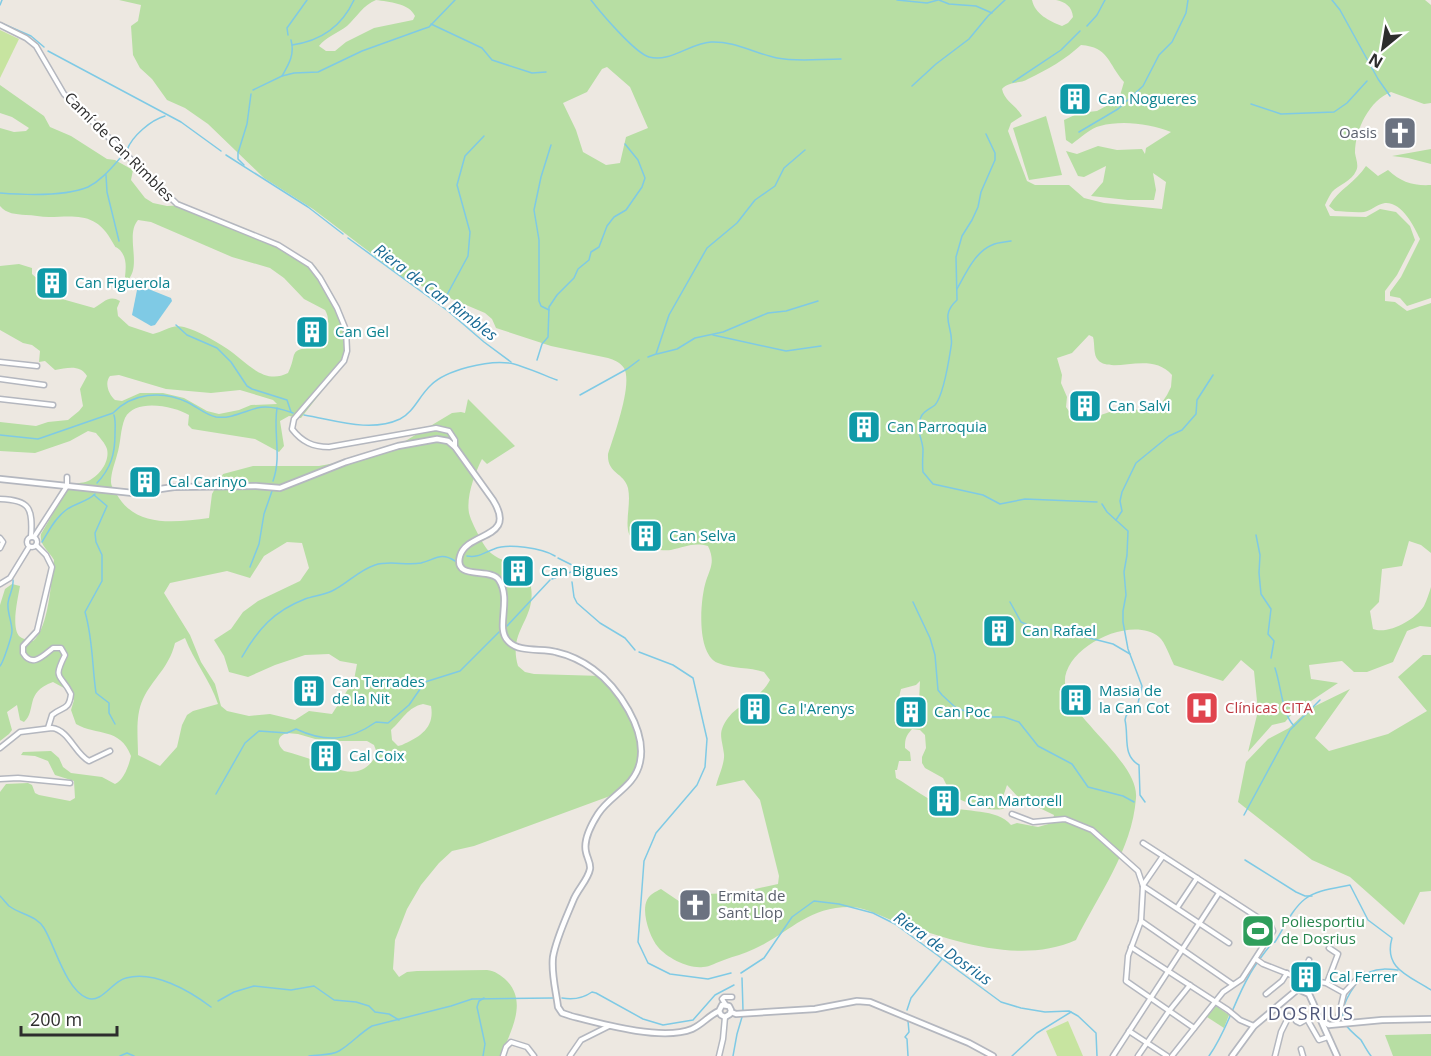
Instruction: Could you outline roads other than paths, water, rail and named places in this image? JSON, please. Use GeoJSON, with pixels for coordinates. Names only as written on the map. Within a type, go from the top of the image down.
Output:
{"type":"FeatureCollection","features":[{"type":"Feature","properties":{"kind":"street","name":"Camí de Can Rimbles"},"geometry":{"type":"LineString","coordinates":[[0,25],[27,38],[36,46],[64,94],[177,204],[278,245],[310,265],[320,278],[346,330],[347,351],[344,362],[294,419],[292,429],[297,436],[318,447],[329,447],[436,428],[449,431],[455,440],[455,447]]}},
{"type":"Feature","properties":{"kind":"street"},"geometry":{"type":"LineString","coordinates":[[0,362],[37,366]]}},
{"type":"Feature","properties":{"kind":"street"},"geometry":{"type":"LineString","coordinates":[[0,380],[44,385]]}},
{"type":"Feature","properties":{"kind":"street"},"geometry":{"type":"LineString","coordinates":[[0,399],[53,405]]}},
{"type":"Feature","properties":{"kind":"street"},"geometry":{"type":"LineString","coordinates":[[0,479],[133,493],[174,488],[256,486],[280,488],[346,462],[398,446],[437,439],[448,441],[455,447],[500,513],[499,524],[495,529],[463,550],[459,560],[461,567],[468,572],[492,574],[499,579],[506,608],[502,624],[505,638],[515,646],[553,651],[574,658],[592,668],[620,696],[632,717],[639,737],[640,762],[636,775],[600,812],[586,838],[585,846],[591,866],[589,874],[572,903],[554,956],[558,1006],[562,1013],[609,1026],[642,1031],[681,1032],[703,1023],[709,1015],[726,1005]]}},
{"type":"Feature","properties":{"kind":"street"},"geometry":{"type":"LineString","coordinates":[[29,547],[26,541],[33,537],[67,486],[67,477]]}},
{"type":"Feature","properties":{"kind":"street"},"geometry":{"type":"LineString","coordinates":[[0,499],[18,500],[25,503],[30,511],[36,545],[46,555],[52,567],[37,631],[23,646],[23,652],[28,659],[34,661],[42,658],[53,648],[61,648],[65,655],[58,666],[58,677],[72,694],[70,703],[52,715],[48,728]]}},
{"type":"Feature","properties":{"kind":"street"},"geometry":{"type":"LineString","coordinates":[[0,538],[3,542],[0,548]]}},
{"type":"Feature","properties":{"kind":"street"},"geometry":{"type":"LineString","coordinates":[[0,584],[10,578],[29,547],[36,545]]}},
{"type":"Feature","properties":{"kind":"street"},"geometry":{"type":"LineString","coordinates":[[0,748],[20,732],[58,728],[77,751],[89,761],[110,752]]}},
{"type":"Feature","properties":{"kind":"street"},"geometry":{"type":"LineString","coordinates":[[0,779],[18,778],[70,783]]}},
{"type":"Feature","properties":{"kind":"street"},"geometry":{"type":"LineString","coordinates":[[1012,814],[1034,822],[1065,819],[1092,830],[1138,871],[1143,886],[1141,921],[1128,956],[1127,983],[1194,1028]]}},
{"type":"Feature","properties":{"kind":"street"},"geometry":{"type":"LineString","coordinates":[[1143,843],[1271,926],[1273,931],[1242,979],[1232,984],[1215,1002],[1172,1056]]}},
{"type":"Feature","properties":{"kind":"street"},"geometry":{"type":"LineString","coordinates":[[1143,886],[1163,856]]}},
{"type":"Feature","properties":{"kind":"street"},"geometry":{"type":"LineString","coordinates":[[1177,908],[1197,879]]}},
{"type":"Feature","properties":{"kind":"street"},"geometry":{"type":"LineString","coordinates":[[1143,886],[1229,943]]}},
{"type":"Feature","properties":{"kind":"street"},"geometry":{"type":"LineString","coordinates":[[1113,1056],[1219,893]]}},
{"type":"Feature","properties":{"kind":"street"},"geometry":{"type":"LineString","coordinates":[[1141,921],[1232,984]]}},
{"type":"Feature","properties":{"kind":"street"},"geometry":{"type":"LineString","coordinates":[[1131,947],[1240,1020],[1254,1026]]}},
{"type":"Feature","properties":{"kind":"street"},"geometry":{"type":"LineString","coordinates":[[1327,983],[1338,954],[1329,948]]}},
{"type":"Feature","properties":{"kind":"street"},"geometry":{"type":"LineString","coordinates":[[1257,959],[1263,964],[1301,979],[1327,983],[1344,993]]}},
{"type":"Feature","properties":{"kind":"street"},"geometry":{"type":"LineString","coordinates":[[1301,979],[1309,960]]}},
{"type":"Feature","properties":{"kind":"street"},"geometry":{"type":"LineString","coordinates":[[1266,994],[1282,981],[1287,973]]}},
{"type":"Feature","properties":{"kind":"street"},"geometry":{"type":"LineString","coordinates":[[1328,1037],[1329,1029],[1338,1023],[1344,993],[1362,974]]}},
{"type":"Feature","properties":{"kind":"street"},"geometry":{"type":"LineString","coordinates":[[1303,990],[1308,981]]}},
{"type":"Feature","properties":{"kind":"street"},"geometry":{"type":"LineString","coordinates":[[1138,1056],[1190,985]]}},
{"type":"Feature","properties":{"kind":"street"},"geometry":{"type":"LineString","coordinates":[[1232,1056],[1254,1026],[1296,990],[1303,990],[1309,994],[1337,1056]]}},
{"type":"Feature","properties":{"kind":"street"},"geometry":{"type":"LineString","coordinates":[[731,1012],[730,1007],[722,999],[732,997]]}},
{"type":"Feature","properties":{"kind":"street"},"geometry":{"type":"LineString","coordinates":[[731,1012],[736,1014],[815,1009],[857,1000],[870,1002],[969,1043],[993,1056]]}},
{"type":"Feature","properties":{"kind":"street"},"geometry":{"type":"LineString","coordinates":[[719,1011],[725,1017]]}},
{"type":"Feature","properties":{"kind":"street"},"geometry":{"type":"LineString","coordinates":[[719,1056],[725,1017],[731,1012]]}},
{"type":"Feature","properties":{"kind":"street"},"geometry":{"type":"LineString","coordinates":[[1275,1056],[1281,1032],[1289,1016]]}},
{"type":"Feature","properties":{"kind":"street"},"geometry":{"type":"LineString","coordinates":[[1296,1021],[1300,1023],[1307,1019],[1319,1040],[1328,1037]]}},
{"type":"Feature","properties":{"kind":"street"},"geometry":{"type":"LineString","coordinates":[[1322,1022],[1329,1025],[1431,1019]]}},
{"type":"Feature","properties":{"kind":"street"},"geometry":{"type":"LineString","coordinates":[[570,1056],[580,1040],[609,1026]]}},
{"type":"Feature","properties":{"kind":"street"},"geometry":{"type":"LineString","coordinates":[[1129,1032],[1167,1056]]}},
{"type":"Feature","properties":{"kind":"street"},"geometry":{"type":"LineString","coordinates":[[503,1056],[506,1047],[512,1041],[527,1047],[534,1056]]}},
{"type":"Feature","properties":{"kind":"street"},"geometry":{"type":"LineString","coordinates":[[1301,1049],[1303,1056]]}},
{"type":"Feature","properties":{"kind":"water"},"geometry":{"type":"Polygon","coordinates":[[[141,286],[171,298],[172,301],[155,325],[151,326],[132,315],[137,290],[141,286]]]}},
{"type":"Feature","properties":{"kind":"waterway"},"geometry":{"type":"LineString","coordinates":[[0,5],[2,0]]}},
{"type":"Feature","properties":{"kind":"waterway"},"geometry":{"type":"LineString","coordinates":[[288,35],[287,28],[307,0]]}},
{"type":"Feature","properties":{"kind":"waterway"},"geometry":{"type":"LineString","coordinates":[[292,45],[312,40],[329,31],[337,25],[354,0]]}},
{"type":"Feature","properties":{"kind":"waterway"},"geometry":{"type":"LineString","coordinates":[[253,90],[282,76],[318,72],[362,51],[429,27],[455,0]]}},
{"type":"Feature","properties":{"kind":"waterway"},"geometry":{"type":"LineString","coordinates":[[591,0],[627,41],[649,57],[665,57],[703,43],[719,42],[785,59],[841,59]]}},
{"type":"Feature","properties":{"kind":"waterway"},"geometry":{"type":"LineString","coordinates":[[897,0],[927,3],[938,0]]}},
{"type":"Feature","properties":{"kind":"waterway"},"geometry":{"type":"LineString","coordinates":[[939,0],[949,4],[976,6],[992,13]]}},
{"type":"Feature","properties":{"kind":"waterway"},"geometry":{"type":"LineString","coordinates":[[912,86],[969,39],[1005,0]]}},
{"type":"Feature","properties":{"kind":"waterway"},"geometry":{"type":"LineString","coordinates":[[1087,26],[1097,15],[1105,0]]}},
{"type":"Feature","properties":{"kind":"waterway"},"geometry":{"type":"LineString","coordinates":[[1079,132],[1118,109],[1143,86],[1159,55],[1172,42],[1186,13],[1188,0]]}},
{"type":"Feature","properties":{"kind":"waterway"},"geometry":{"type":"LineString","coordinates":[[1332,0],[1390,96]]}},
{"type":"Feature","properties":{"kind":"waterway","name":"Riera de Can Rimbles"},"geometry":{"type":"LineString","coordinates":[[1,23],[31,36],[44,47]]}},
{"type":"Feature","properties":{"kind":"waterway"},"geometry":{"type":"LineString","coordinates":[[431,24],[482,48],[492,60],[532,73],[546,72]]}},
{"type":"Feature","properties":{"kind":"waterway"},"geometry":{"type":"LineString","coordinates":[[1013,82],[1061,50],[1080,31]]}},
{"type":"Feature","properties":{"kind":"waterway"},"geometry":{"type":"LineString","coordinates":[[282,76],[292,54],[291,40]]}},
{"type":"Feature","properties":{"kind":"waterway","name":"Riera de Can Rimbles"},"geometry":{"type":"LineString","coordinates":[[48,51],[181,122],[221,151]]}},
{"type":"Feature","properties":{"kind":"waterway"},"geometry":{"type":"LineString","coordinates":[[1251,104],[1281,114],[1334,112],[1347,103],[1367,81]]}},
{"type":"Feature","properties":{"kind":"waterway"},"geometry":{"type":"LineString","coordinates":[[244,165],[238,159],[238,153],[247,124],[251,94]]}},
{"type":"Feature","properties":{"kind":"waterway"},"geometry":{"type":"LineString","coordinates":[[127,150],[133,139],[143,129],[165,116]]}},
{"type":"Feature","properties":{"kind":"waterway"},"geometry":{"type":"LineString","coordinates":[[986,134],[995,153],[995,160],[981,192],[978,207],[962,236],[956,257],[957,300],[951,306],[948,317],[952,340],[945,378],[941,394],[935,405],[923,413],[919,421],[923,472],[933,484],[983,495],[1000,504],[1025,499],[1097,502]]}},
{"type":"Feature","properties":{"kind":"waterway"},"geometry":{"type":"LineString","coordinates":[[442,304],[468,256],[470,232],[457,185],[465,156],[484,136]]}},
{"type":"Feature","properties":{"kind":"waterway"},"geometry":{"type":"LineString","coordinates":[[537,360],[542,344],[548,337],[549,307],[574,278],[578,269],[589,260],[591,252],[599,247],[607,226],[614,217],[626,210],[642,187],[645,178],[638,160],[625,144]]}},
{"type":"Feature","properties":{"kind":"waterway"},"geometry":{"type":"LineString","coordinates":[[549,310],[541,306],[539,301],[539,240],[534,210],[551,145]]}},
{"type":"Feature","properties":{"kind":"waterway"},"geometry":{"type":"LineString","coordinates":[[648,357],[656,354],[669,315],[707,248],[737,223],[755,200],[775,186],[784,168],[805,150]]}},
{"type":"Feature","properties":{"kind":"waterway","name":"Riera de Can Rimbles"},"geometry":{"type":"LineString","coordinates":[[226,155],[308,207],[343,234]]}},
{"type":"Feature","properties":{"kind":"waterway"},"geometry":{"type":"LineString","coordinates":[[0,193],[45,194],[88,187],[98,181],[122,156]]}},
{"type":"Feature","properties":{"kind":"waterway"},"geometry":{"type":"LineString","coordinates":[[106,175],[107,192],[119,241]]}},
{"type":"Feature","properties":{"kind":"waterway","name":"Riera de Can Rimbles"},"geometry":{"type":"LineString","coordinates":[[348,238],[448,311],[511,362]]}},
{"type":"Feature","properties":{"kind":"waterway"},"geometry":{"type":"LineString","coordinates":[[957,289],[972,264],[986,248],[1011,241]]}},
{"type":"Feature","properties":{"kind":"waterway"},"geometry":{"type":"LineString","coordinates":[[657,354],[677,349],[695,338],[723,332],[768,313],[786,311],[818,301]]}},
{"type":"Feature","properties":{"kind":"waterway"},"geometry":{"type":"LineString","coordinates":[[176,325],[187,335],[217,348],[231,362],[247,386],[287,400],[291,412]]}},
{"type":"Feature","properties":{"kind":"waterway"},"geometry":{"type":"LineString","coordinates":[[713,335],[786,351],[821,346]]}},
{"type":"Feature","properties":{"kind":"waterway"},"geometry":{"type":"LineString","coordinates":[[580,395],[639,360]]}},
{"type":"Feature","properties":{"kind":"waterway"},"geometry":{"type":"LineString","coordinates":[[304,415],[352,424],[389,423],[405,416],[427,389],[438,380],[468,367],[490,363],[513,364],[557,380]]}},
{"type":"Feature","properties":{"kind":"waterway"},"geometry":{"type":"LineString","coordinates":[[1116,520],[1122,511],[1120,501],[1122,492],[1136,463],[1169,436],[1182,430],[1196,414],[1197,400],[1213,375]]}},
{"type":"Feature","properties":{"kind":"waterway"},"geometry":{"type":"LineString","coordinates":[[0,435],[38,439],[113,413],[129,401],[148,395],[177,398],[216,417],[231,416],[266,407],[293,413]]}},
{"type":"Feature","properties":{"kind":"waterway"},"geometry":{"type":"LineString","coordinates":[[273,481],[277,463],[277,408]]}},
{"type":"Feature","properties":{"kind":"waterway"},"geometry":{"type":"LineString","coordinates":[[97,483],[106,472],[113,454],[114,415]]}},
{"type":"Feature","properties":{"kind":"waterway"},"geometry":{"type":"LineString","coordinates":[[250,567],[259,544],[264,514],[272,491]]}},
{"type":"Feature","properties":{"kind":"waterway"},"geometry":{"type":"LineString","coordinates":[[42,542],[62,513],[95,494]]}},
{"type":"Feature","properties":{"kind":"waterway"},"geometry":{"type":"LineString","coordinates":[[94,495],[107,506],[95,533],[102,555],[102,581],[85,612],[91,642],[96,693],[109,703],[109,713],[115,724]]}},
{"type":"Feature","properties":{"kind":"waterway"},"geometry":{"type":"LineString","coordinates":[[1102,504],[1107,512],[1128,531],[1123,622],[1128,649],[1142,686],[1138,703],[1125,720],[1128,751],[1139,765],[1140,795],[1145,802]]}},
{"type":"Feature","properties":{"kind":"waterway"},"geometry":{"type":"LineString","coordinates":[[1256,535],[1260,555],[1261,594],[1271,609],[1268,634],[1274,641],[1271,658]]}},
{"type":"Feature","properties":{"kind":"waterway"},"geometry":{"type":"LineString","coordinates":[[467,556],[477,556],[508,546],[534,549],[555,556]]}},
{"type":"Feature","properties":{"kind":"waterway"},"geometry":{"type":"LineString","coordinates":[[242,657],[254,638],[284,609],[305,599],[332,591],[369,567],[386,563],[421,563],[442,557],[455,561]]}},
{"type":"Feature","properties":{"kind":"waterway"},"geometry":{"type":"LineString","coordinates":[[558,558],[572,565]]}},
{"type":"Feature","properties":{"kind":"waterway"},"geometry":{"type":"LineString","coordinates":[[552,579],[571,572]]}},
{"type":"Feature","properties":{"kind":"waterway"},"geometry":{"type":"LineString","coordinates":[[0,666],[12,634],[8,606],[13,580]]}},
{"type":"Feature","properties":{"kind":"waterway"},"geometry":{"type":"LineString","coordinates":[[507,626],[550,580]]}},
{"type":"Feature","properties":{"kind":"waterway"},"geometry":{"type":"LineString","coordinates":[[572,582],[577,603],[600,623],[625,638],[635,650]]}},
{"type":"Feature","properties":{"kind":"waterway"},"geometry":{"type":"LineString","coordinates":[[913,602],[930,638],[935,655],[938,690],[955,707],[970,713],[988,717],[1004,717],[1019,722],[1038,746],[1072,764],[1088,787],[1123,796],[1134,802]]}},
{"type":"Feature","properties":{"kind":"waterway"},"geometry":{"type":"LineString","coordinates":[[1010,602],[1021,622],[1030,626],[1113,644],[1130,654]]}},
{"type":"Feature","properties":{"kind":"waterway"},"geometry":{"type":"LineString","coordinates":[[216,794],[245,743],[259,731],[287,733],[296,729],[317,736],[337,738],[356,733],[376,722],[388,723],[409,705],[425,682],[460,671],[499,632]]}},
{"type":"Feature","properties":{"kind":"waterway","name":"Riera de Dosrius"},"geometry":{"type":"LineString","coordinates":[[639,652],[673,665],[693,678],[707,739],[705,767],[697,785],[656,833],[644,861],[638,942],[648,963],[670,974],[708,979],[731,973]]}},
{"type":"Feature","properties":{"kind":"waterway"},"geometry":{"type":"LineString","coordinates":[[1275,668],[1284,707],[1294,726]]}},
{"type":"Feature","properties":{"kind":"waterway"},"geometry":{"type":"LineString","coordinates":[[1244,815],[1290,730],[1320,700]]}},
{"type":"Feature","properties":{"kind":"waterway"},"geometry":{"type":"LineString","coordinates":[[1245,860],[1296,892],[1312,896]]}},
{"type":"Feature","properties":{"kind":"waterway","name":"Riera de Dosrius"},"geometry":{"type":"LineString","coordinates":[[1209,1056],[1257,962],[1275,942],[1300,903],[1320,891],[1350,885],[1368,920],[1392,938],[1390,949],[1395,964],[1407,976],[1431,990]]}},
{"type":"Feature","properties":{"kind":"waterway"},"geometry":{"type":"LineString","coordinates":[[0,896],[9,906],[41,924],[67,977],[73,986],[87,998],[97,998],[121,980],[137,976],[160,979],[193,995],[211,1007]]}},
{"type":"Feature","properties":{"kind":"waterway","name":"Riera de Dosrius"},"geometry":{"type":"LineString","coordinates":[[741,973],[764,958],[792,917],[814,901],[839,904],[873,913],[895,924],[1001,1002],[1045,1012],[1069,1011],[1078,1016],[1096,1033],[1097,1056]]}},
{"type":"Feature","properties":{"kind":"waterway"},"geometry":{"type":"LineString","coordinates":[[907,1010],[911,998],[942,959]]}},
{"type":"Feature","properties":{"kind":"waterway"},"geometry":{"type":"LineString","coordinates":[[1371,1056],[1361,1040],[1344,1022],[1344,1006],[1350,992],[1365,975],[1377,970],[1398,970]]}},
{"type":"Feature","properties":{"kind":"waterway"},"geometry":{"type":"LineString","coordinates":[[742,978],[743,1010]]}},
{"type":"Feature","properties":{"kind":"waterway"},"geometry":{"type":"LineString","coordinates":[[562,998],[577,998],[592,992],[596,993],[643,1019],[663,1025],[693,1020],[715,995],[734,985]]}},
{"type":"Feature","properties":{"kind":"waterway"},"geometry":{"type":"LineString","coordinates":[[218,1001],[234,992],[254,986],[291,990],[314,986],[334,1000],[356,1002],[369,1006],[375,1012],[389,1014],[399,1020]]}},
{"type":"Feature","properties":{"kind":"waterway"},"geometry":{"type":"LineString","coordinates":[[483,1056],[485,1044],[477,1007],[479,1001],[484,998]]}},
{"type":"Feature","properties":{"kind":"waterway"},"geometry":{"type":"LineString","coordinates":[[309,1056],[336,1053],[372,1026],[472,999],[553,998]]}},
{"type":"Feature","properties":{"kind":"waterway"},"geometry":{"type":"LineString","coordinates":[[1012,1056],[1037,1033],[1071,1012]]}},
{"type":"Feature","properties":{"kind":"waterway"},"geometry":{"type":"LineString","coordinates":[[733,1056],[742,1017]]}},
{"type":"Feature","properties":{"kind":"waterway"},"geometry":{"type":"LineString","coordinates":[[908,1021],[909,1032],[905,1037],[908,1056]]}},
{"type":"Feature","properties":{"kind":"waterway"},"geometry":{"type":"LineString","coordinates":[[120,1056],[127,1053],[134,1056]]}},
{"type":"Feature","properties":{"kind":"place","name":"Can Nogueres"},"geometry":{"type":"Point","coordinates":[1075,99]}},
{"type":"Feature","properties":{"kind":"place","name":"Oasis"},"geometry":{"type":"Point","coordinates":[1400,133]}},
{"type":"Feature","properties":{"kind":"place","name":"Can Figuerola"},"geometry":{"type":"Point","coordinates":[52,283]}},
{"type":"Feature","properties":{"kind":"place","name":"Can Gel"},"geometry":{"type":"Point","coordinates":[312,332]}},
{"type":"Feature","properties":{"kind":"place","name":"Can Salvi"},"geometry":{"type":"Point","coordinates":[1085,406]}},
{"type":"Feature","properties":{"kind":"place","name":"Can Parroquia"},"geometry":{"type":"Point","coordinates":[864,427]}},
{"type":"Feature","properties":{"kind":"place","name":"Cal Carinyo"},"geometry":{"type":"Point","coordinates":[145,482]}},
{"type":"Feature","properties":{"kind":"place","name":"Can Selva"},"geometry":{"type":"Point","coordinates":[646,536]}},
{"type":"Feature","properties":{"kind":"place","name":"Can Bigues"},"geometry":{"type":"Point","coordinates":[518,571]}},
{"type":"Feature","properties":{"kind":"place","name":"Can Rafael"},"geometry":{"type":"Point","coordinates":[999,631]}},
{"type":"Feature","properties":{"kind":"place","name":"Can Terrades de la Nit"},"geometry":{"type":"Point","coordinates":[309,691]}},
{"type":"Feature","properties":{"kind":"place","name":"Masia de la Can Cot"},"geometry":{"type":"Point","coordinates":[1076,700]}},
{"type":"Feature","properties":{"kind":"place","name":"Clínicas CITA"},"geometry":{"type":"Point","coordinates":[1202,708]}},
{"type":"Feature","properties":{"kind":"place","name":"Ca l'Arenys"},"geometry":{"type":"Point","coordinates":[755,709]}},
{"type":"Feature","properties":{"kind":"place","name":"Can Poc"},"geometry":{"type":"Point","coordinates":[911,712]}},
{"type":"Feature","properties":{"kind":"place","name":"Cal Coix"},"geometry":{"type":"Point","coordinates":[326,756]}},
{"type":"Feature","properties":{"kind":"place","name":"Can Martorell"},"geometry":{"type":"Point","coordinates":[944,801]}},
{"type":"Feature","properties":{"kind":"place","name":"Ermita de Sant Llop"},"geometry":{"type":"Point","coordinates":[695,905]}},
{"type":"Feature","properties":{"kind":"place","name":"Poliesportiu de Dosrius"},"geometry":{"type":"Point","coordinates":[1258,931]}},
{"type":"Feature","properties":{"kind":"place","name":"Cal Ferrer"},"geometry":{"type":"Point","coordinates":[1306,977]}},
{"type":"Feature","properties":{"kind":"district","name":"DOSRIUS"},"geometry":{"type":"Point","coordinates":[1311,1014]}}]}
